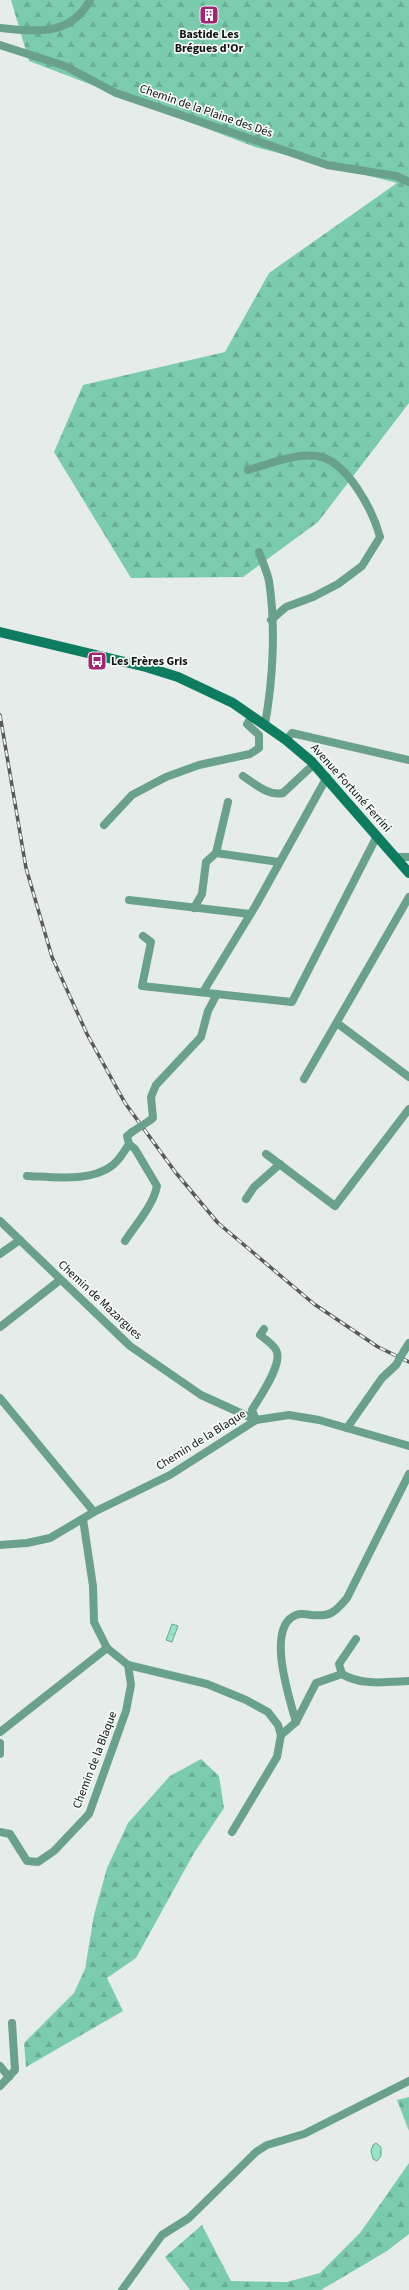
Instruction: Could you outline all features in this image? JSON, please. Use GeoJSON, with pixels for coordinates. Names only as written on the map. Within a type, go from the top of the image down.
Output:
{"type":"FeatureCollection","features":[{"type":"Feature","properties":{"kind":"main road","name":"Avenue Fortuné Ferrini"},"geometry":{"type":"LineString","coordinates":[[1,632],[146,667],[178,677],[206,689],[252,716],[286,740],[314,764],[327,777],[409,873]]}},
{"type":"Feature","properties":{"kind":"street"},"geometry":{"type":"LineString","coordinates":[[0,28],[36,31],[60,27],[73,22],[90,0]]}},
{"type":"Feature","properties":{"kind":"street","name":"Chemin de la Plaine des Dés"},"geometry":{"type":"LineString","coordinates":[[0,45],[65,66],[116,93],[327,165],[396,176],[409,182]]}},
{"type":"Feature","properties":{"kind":"street"},"geometry":{"type":"LineString","coordinates":[[248,470],[289,459],[317,456],[334,462],[348,476],[374,517],[380,537],[362,566],[338,584],[314,597],[286,607],[271,620]]}},
{"type":"Feature","properties":{"kind":"street"},"geometry":{"type":"LineString","coordinates":[[259,552],[268,580],[271,620],[271,692],[265,724]]}},
{"type":"Feature","properties":{"kind":"street"},"geometry":{"type":"LineString","coordinates":[[104,825],[132,795],[166,777],[199,765],[250,754],[259,748],[259,735],[247,724],[252,716]]}},
{"type":"Feature","properties":{"kind":"street"},"geometry":{"type":"LineString","coordinates":[[286,740],[292,733],[409,760]]}},
{"type":"Feature","properties":{"kind":"street"},"geometry":{"type":"LineString","coordinates":[[243,776],[266,791],[276,794],[283,793],[314,764]]}},
{"type":"Feature","properties":{"kind":"street"},"geometry":{"type":"LineString","coordinates":[[203,992],[250,914],[327,777]]}},
{"type":"Feature","properties":{"kind":"street"},"geometry":{"type":"LineString","coordinates":[[194,908],[202,894],[206,862],[216,853],[228,802]]}},
{"type":"Feature","properties":{"kind":"street"},"geometry":{"type":"LineString","coordinates":[[143,936],[151,942],[142,986],[292,1002],[377,836]]}},
{"type":"Feature","properties":{"kind":"street"},"geometry":{"type":"LineString","coordinates":[[216,853],[279,862]]}},
{"type":"Feature","properties":{"kind":"street"},"geometry":{"type":"LineString","coordinates":[[395,857],[409,857]]}},
{"type":"Feature","properties":{"kind":"street"},"geometry":{"type":"LineString","coordinates":[[304,1079],[409,897]]}},
{"type":"Feature","properties":{"kind":"street"},"geometry":{"type":"LineString","coordinates":[[129,900],[250,914]]}},
{"type":"Feature","properties":{"kind":"street"},"geometry":{"type":"LineString","coordinates":[[126,1241],[154,1199],[157,1186],[135,1148],[129,1144],[127,1136],[153,1118],[150,1097],[156,1085],[201,1037],[208,1011],[217,994]]}},
{"type":"Feature","properties":{"kind":"street"},"geometry":{"type":"LineString","coordinates":[[337,1023],[409,1077]]}},
{"type":"Feature","properties":{"kind":"street"},"geometry":{"type":"LineString","coordinates":[[266,1154],[335,1206],[409,1109]]}},
{"type":"Feature","properties":{"kind":"street"},"geometry":{"type":"LineString","coordinates":[[27,1176],[84,1176],[105,1170],[116,1162],[129,1144]]}},
{"type":"Feature","properties":{"kind":"street"},"geometry":{"type":"LineString","coordinates":[[246,1199],[254,1187],[280,1164]]}},
{"type":"Feature","properties":{"kind":"street","name":"Chemin de Mazargues"},"geometry":{"type":"LineString","coordinates":[[0,1221],[130,1346],[201,1395],[256,1420]]}},
{"type":"Feature","properties":{"kind":"street"},"geometry":{"type":"LineString","coordinates":[[0,1254],[20,1240]]}},
{"type":"Feature","properties":{"kind":"street"},"geometry":{"type":"LineString","coordinates":[[0,1327],[60,1280]]}},
{"type":"Feature","properties":{"kind":"street"},"geometry":{"type":"LineString","coordinates":[[256,1420],[252,1410],[269,1383],[278,1356],[276,1349],[260,1335],[264,1328]]}},
{"type":"Feature","properties":{"kind":"street"},"geometry":{"type":"LineString","coordinates":[[347,1428],[382,1378],[396,1365],[409,1343]]}},
{"type":"Feature","properties":{"kind":"street"},"geometry":{"type":"LineString","coordinates":[[0,1398],[94,1512]]}},
{"type":"Feature","properties":{"kind":"street","name":"Chemin de la Blaque"},"geometry":{"type":"LineString","coordinates":[[0,1545],[26,1543],[50,1538],[94,1512],[170,1476],[256,1420],[289,1415],[319,1420],[409,1446]]}},
{"type":"Feature","properties":{"kind":"street"},"geometry":{"type":"LineString","coordinates":[[296,1722],[281,1663],[280,1647],[286,1622],[295,1615],[302,1614],[324,1616],[334,1612],[347,1598],[409,1474]]}},
{"type":"Feature","properties":{"kind":"street"},"geometry":{"type":"LineString","coordinates":[[83,1519],[93,1586],[94,1622],[107,1648],[128,1665],[207,1684],[246,1700],[268,1712],[278,1725],[281,1735],[277,1757],[232,1832]]}},
{"type":"Feature","properties":{"kind":"street"},"geometry":{"type":"LineString","coordinates":[[356,1639],[339,1664],[342,1674],[350,1680],[364,1682],[409,1681]]}},
{"type":"Feature","properties":{"kind":"street"},"geometry":{"type":"LineString","coordinates":[[0,1732],[107,1648]]}},
{"type":"Feature","properties":{"kind":"street","name":"Chemin de la Blaque"},"geometry":{"type":"LineString","coordinates":[[0,1832],[10,1834],[27,1861],[38,1862],[54,1851],[89,1814],[126,1711],[131,1685],[128,1665]]}},
{"type":"Feature","properties":{"kind":"street"},"geometry":{"type":"LineString","coordinates":[[281,1735],[296,1722],[316,1683],[342,1674]]}},
{"type":"Feature","properties":{"kind":"street"},"geometry":{"type":"LineString","coordinates":[[0,1743],[0,1754]]}},
{"type":"Feature","properties":{"kind":"street"},"geometry":{"type":"LineString","coordinates":[[0,2086],[15,2070],[12,2023]]}},
{"type":"Feature","properties":{"kind":"street"},"geometry":{"type":"LineString","coordinates":[[0,2066],[10,2077]]}},
{"type":"Feature","properties":{"kind":"street"},"geometry":{"type":"LineString","coordinates":[[122,2290],[162,2236],[189,2218],[256,2152],[267,2145],[304,2134],[409,2081]]}},
{"type":"Feature","properties":{"kind":"green space"},"geometry":{"type":"Polygon","coordinates":[[[11,0],[409,0],[409,403],[318,522],[243,577],[131,578],[54,452],[83,385],[225,352],[269,273],[397,183],[255,147],[29,61],[11,0]]]}},
{"type":"Feature","properties":{"kind":"green space"},"geometry":{"type":"Polygon","coordinates":[[[201,1759],[219,1776],[224,1808],[194,1853],[136,1958],[107,1978],[123,2011],[26,2067],[24,2043],[74,1993],[85,1969],[94,1915],[107,1868],[128,1823],[170,1776],[201,1759]]]}},
{"type":"Feature","properties":{"kind":"green space"},"geometry":{"type":"Polygon","coordinates":[[[409,2097],[409,2131],[397,2100],[409,2097]]]}},
{"type":"Feature","properties":{"kind":"green space"},"geometry":{"type":"Polygon","coordinates":[[[409,2163],[409,2234],[387,2251],[321,2290],[190,2290],[165,2257],[202,2225],[231,2281],[287,2282],[320,2273],[360,2233],[409,2163]]]}},
{"type":"Feature","properties":{"kind":"water"},"geometry":{"type":"Polygon","coordinates":[[[172,1624],[178,1626],[172,1642],[166,1640],[172,1624]]]}},
{"type":"Feature","properties":{"kind":"water"},"geometry":{"type":"Polygon","coordinates":[[[376,2143],[381,2147],[381,2156],[377,2161],[373,2159],[371,2151],[373,2145],[376,2143]]]}},
{"type":"Feature","properties":{"kind":"railway"},"geometry":{"type":"LineString","coordinates":[[0,715],[26,868],[52,957],[87,1034],[125,1103],[176,1173],[218,1223],[314,1304],[378,1347],[409,1362]]}},
{"type":"Feature","properties":{"kind":"place","name":"Bastide Les Brégues d'Or"},"geometry":{"type":"Point","coordinates":[209,15]}},
{"type":"Feature","properties":{"kind":"place","name":"Les Frères Gris"},"geometry":{"type":"Point","coordinates":[97,661]}}]}
